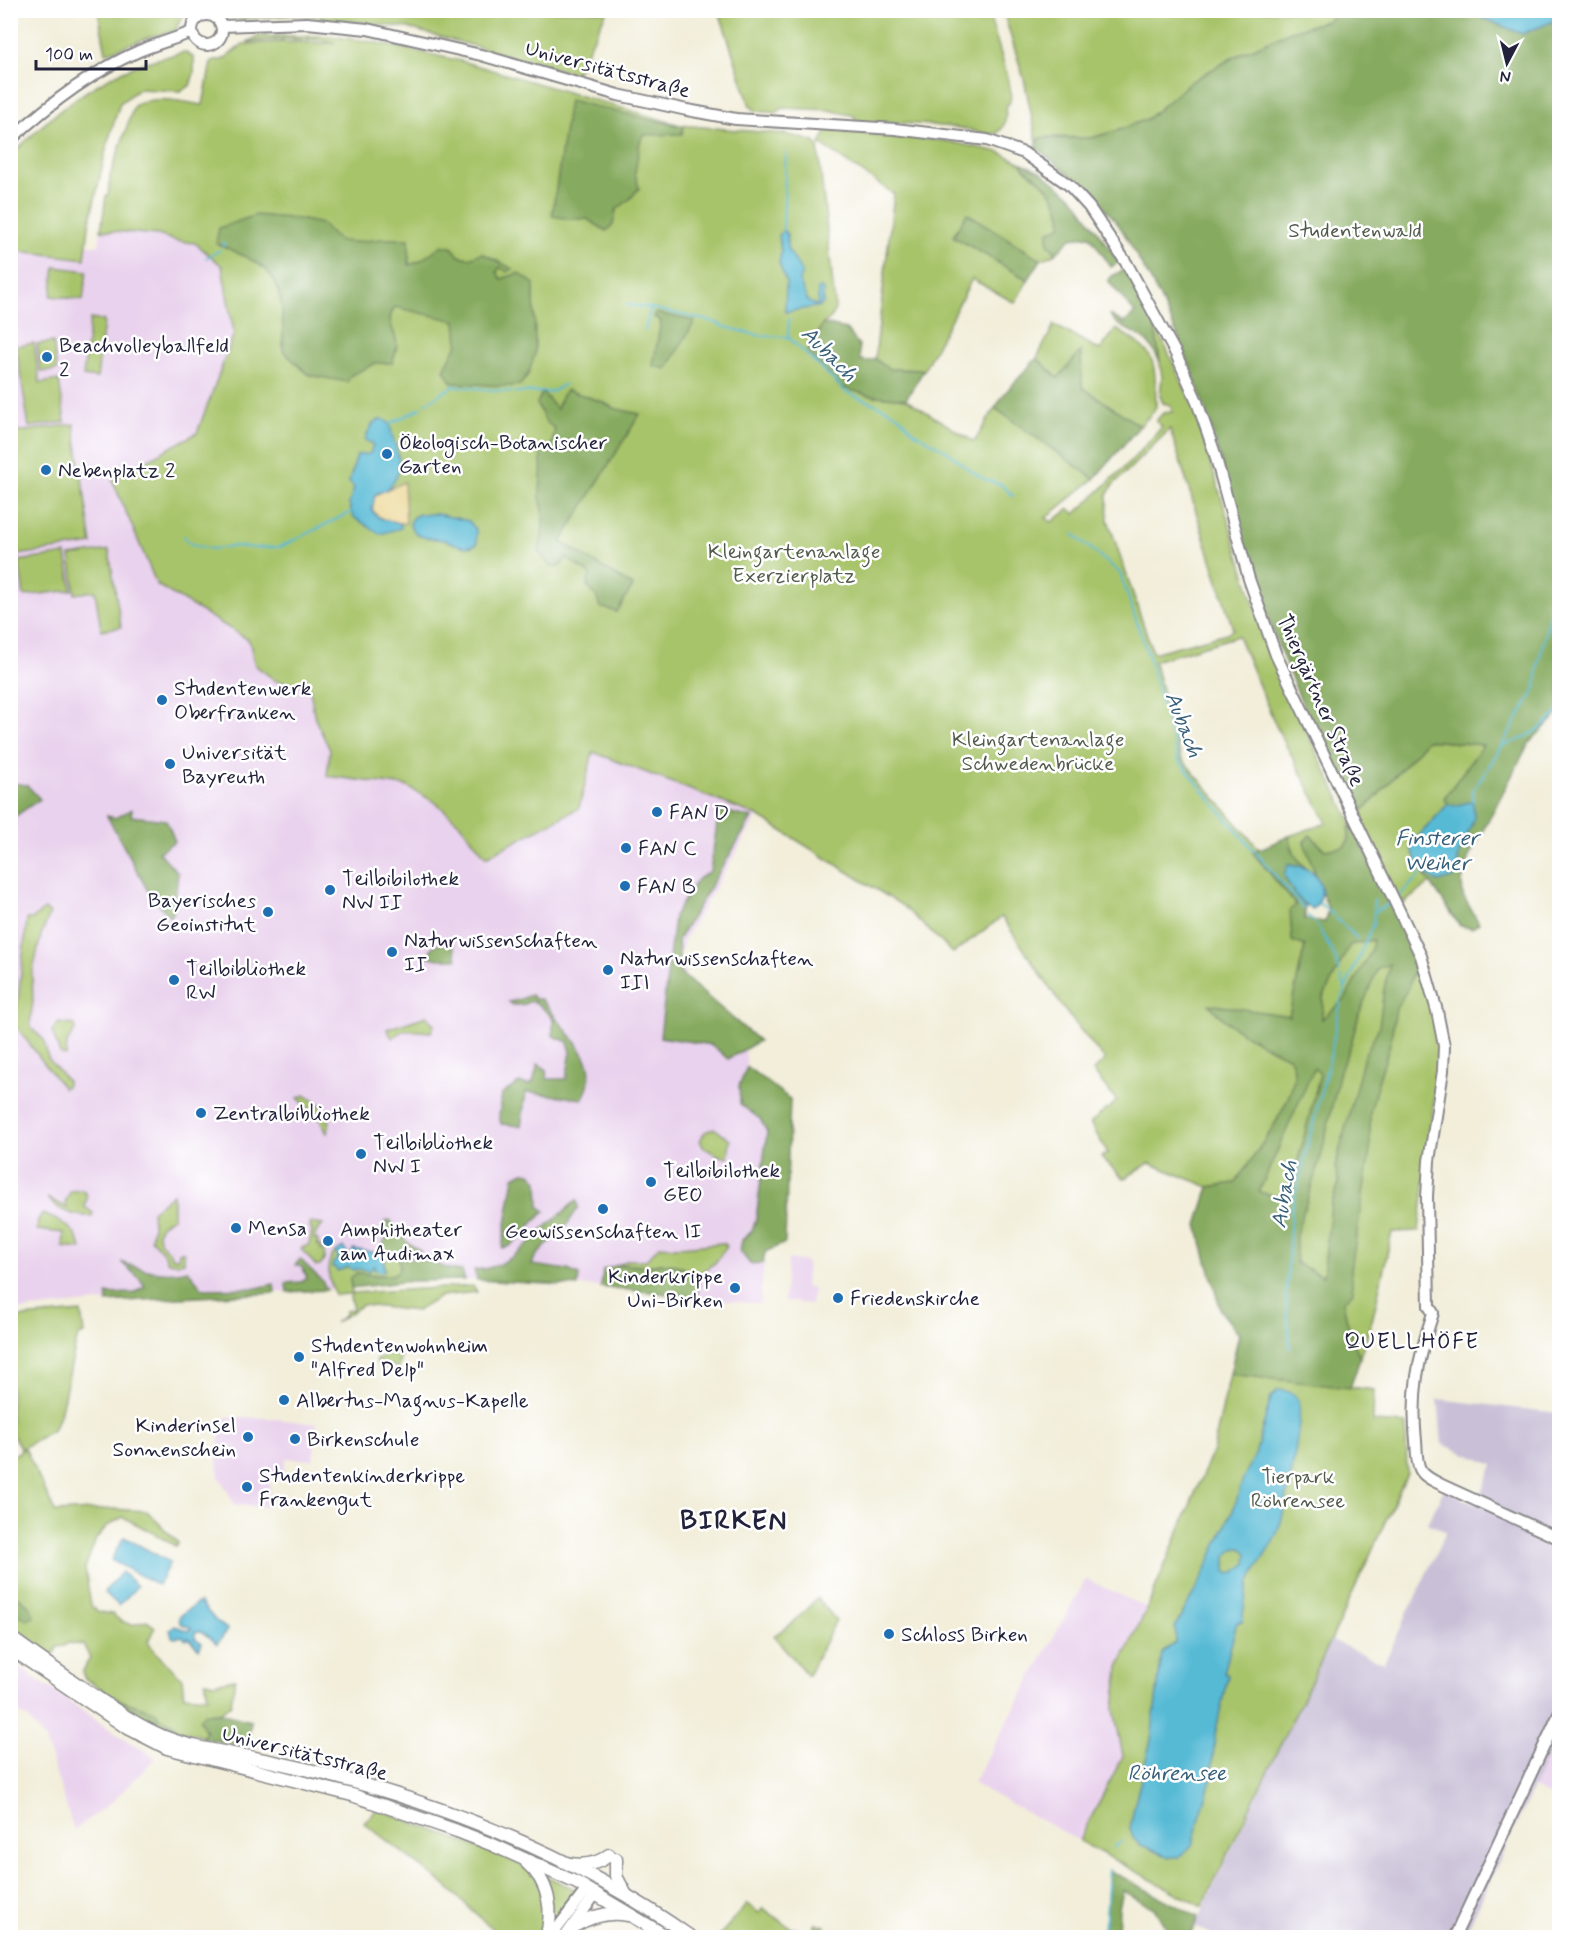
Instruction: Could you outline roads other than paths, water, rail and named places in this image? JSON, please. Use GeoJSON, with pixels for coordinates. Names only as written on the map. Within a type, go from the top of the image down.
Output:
{"type":"FeatureCollection","features":[{"type":"Feature","properties":{"kind":"main road"},"geometry":{"type":"LineString","coordinates":[[204,14],[217,18],[223,31],[219,39],[211,45],[198,43],[192,32],[193,23],[204,14]]}},
{"type":"Feature","properties":{"kind":"main road","name":"Universitätsstraße"},"geometry":{"type":"LineString","coordinates":[[222,26],[308,23],[367,29],[481,55],[618,95],[736,119],[895,129],[987,140]]}},
{"type":"Feature","properties":{"kind":"main road"},"geometry":{"type":"LineString","coordinates":[[10,140],[70,90],[112,64],[139,51],[192,32]]}},
{"type":"Feature","properties":{"kind":"main road","name":"Thiergärtner Straße"},"geometry":{"type":"LineString","coordinates":[[987,140],[1027,154],[1069,185],[1089,207],[1122,256],[1161,326],[1196,399],[1214,451],[1249,579],[1276,656],[1421,956],[1439,1019],[1444,1046],[1443,1071],[1429,1161],[1427,1197],[1429,1306],[1433,1313],[1420,1352],[1415,1383],[1414,1426],[1420,1470],[1428,1478],[1442,1485],[1560,1539]]}},
{"type":"Feature","properties":{"kind":"main road","name":"Universitätsstraße"},"geometry":{"type":"LineString","coordinates":[[10,1637],[129,1719],[162,1736],[179,1742],[282,1763],[352,1781],[463,1818],[566,1863],[595,1886]]}},
{"type":"Feature","properties":{"kind":"main road","name":"Universitätsstraße"},"geometry":{"type":"LineString","coordinates":[[10,1648],[126,1727],[167,1748],[352,1795],[457,1831],[595,1886]]}},
{"type":"Feature","properties":{"kind":"main road"},"geometry":{"type":"LineString","coordinates":[[1454,1938],[1560,1712]]}},
{"type":"Feature","properties":{"kind":"main road"},"geometry":{"type":"LineString","coordinates":[[566,1863],[584,1865],[613,1857],[616,1876],[627,1896]]}},
{"type":"Feature","properties":{"kind":"main road"},"geometry":{"type":"LineString","coordinates":[[522,1858],[534,1868],[544,1884],[549,1899],[548,1938]]}},
{"type":"Feature","properties":{"kind":"main road"},"geometry":{"type":"LineString","coordinates":[[548,1938],[595,1886]]}},
{"type":"Feature","properties":{"kind":"main road"},"geometry":{"type":"LineString","coordinates":[[595,1886],[627,1896],[692,1938]]}},
{"type":"Feature","properties":{"kind":"main road"},"geometry":{"type":"LineString","coordinates":[[595,1886],[634,1916],[669,1938]]}},
{"type":"Feature","properties":{"kind":"main road"},"geometry":{"type":"LineString","coordinates":[[564,1938],[574,1926],[595,1886]]}},
{"type":"Feature","properties":{"kind":"main road"},"geometry":{"type":"LineString","coordinates":[[574,1926],[593,1916],[611,1913],[634,1916]]}},
{"type":"Feature","properties":{"kind":"water"},"geometry":{"type":"Polygon","coordinates":[[[1466,11],[1558,11],[1559,19],[1522,34],[1466,11]]]}},
{"type":"Feature","properties":{"kind":"water"},"geometry":{"type":"Polygon","coordinates":[[[783,230],[787,234],[787,248],[802,272],[799,281],[808,302],[817,305],[820,287],[823,290],[821,306],[785,312],[786,282],[779,263],[781,253],[779,235],[783,230]]]}},
{"type":"Feature","properties":{"kind":"water"},"geometry":{"type":"Polygon","coordinates":[[[383,419],[390,424],[399,466],[394,481],[387,489],[375,495],[372,510],[381,518],[401,524],[401,528],[380,534],[353,517],[349,504],[354,488],[349,482],[357,455],[370,454],[373,444],[365,440],[369,429],[383,419]]]}},
{"type":"Feature","properties":{"kind":"water"},"geometry":{"type":"Polygon","coordinates":[[[419,514],[437,514],[469,521],[476,530],[477,544],[464,547],[416,534],[410,525],[412,518],[419,514]]]}},
{"type":"Feature","properties":{"kind":"water","name":"Finsterer Weiher"},"geometry":{"type":"Polygon","coordinates":[[[1473,801],[1474,819],[1459,854],[1456,877],[1438,882],[1423,872],[1411,849],[1413,842],[1448,804],[1454,806],[1473,801]]]}},
{"type":"Feature","properties":{"kind":"water"},"geometry":{"type":"Polygon","coordinates":[[[1288,865],[1309,870],[1321,885],[1320,898],[1313,909],[1296,895],[1284,875],[1288,865]]]}},
{"type":"Feature","properties":{"kind":"water"},"geometry":{"type":"Polygon","coordinates":[[[343,1247],[351,1258],[353,1249],[385,1254],[385,1269],[382,1272],[375,1270],[374,1266],[369,1271],[353,1270],[348,1267],[337,1271],[332,1267],[339,1258],[335,1252],[343,1247]]]}},
{"type":"Feature","properties":{"kind":"water","name":"Röhrensee"},"geometry":{"type":"Polygon","coordinates":[[[1278,1390],[1290,1392],[1298,1400],[1299,1409],[1297,1442],[1282,1518],[1276,1535],[1250,1581],[1242,1622],[1237,1622],[1224,1673],[1228,1675],[1215,1735],[1211,1780],[1192,1845],[1180,1857],[1169,1857],[1141,1845],[1133,1838],[1130,1828],[1151,1740],[1162,1652],[1176,1643],[1175,1627],[1201,1580],[1235,1505],[1243,1479],[1255,1455],[1271,1397],[1278,1390]],[[1241,1548],[1232,1550],[1226,1557],[1226,1571],[1230,1574],[1246,1564],[1247,1553],[1241,1548]]]}},
{"type":"Feature","properties":{"kind":"water"},"geometry":{"type":"Polygon","coordinates":[[[124,1537],[170,1562],[158,1585],[111,1560],[124,1537]]]}},
{"type":"Feature","properties":{"kind":"water"},"geometry":{"type":"Polygon","coordinates":[[[122,1572],[137,1586],[119,1606],[104,1592],[122,1572]]]}},
{"type":"Feature","properties":{"kind":"water"},"geometry":{"type":"Polygon","coordinates":[[[200,1602],[215,1620],[228,1630],[217,1644],[201,1631],[195,1632],[195,1638],[202,1643],[199,1649],[188,1638],[186,1640],[182,1636],[172,1637],[170,1630],[175,1626],[190,1631],[191,1628],[180,1623],[179,1617],[200,1602]]]}},
{"type":"Feature","properties":{"kind":"waterway","name":"Aubach"},"geometry":{"type":"LineString","coordinates":[[783,230],[786,153]]}},
{"type":"Feature","properties":{"kind":"waterway"},"geometry":{"type":"LineString","coordinates":[[206,258],[220,250]]}},
{"type":"Feature","properties":{"kind":"waterway"},"geometry":{"type":"LineString","coordinates":[[627,305],[651,308]]}},
{"type":"Feature","properties":{"kind":"waterway"},"geometry":{"type":"LineString","coordinates":[[645,331],[651,308],[714,322],[761,336],[788,337]]}},
{"type":"Feature","properties":{"kind":"waterway","name":"Aubach"},"geometry":{"type":"LineString","coordinates":[[789,319],[788,337],[846,392],[899,416],[915,433],[947,451],[984,479],[1002,485],[1013,496]]}},
{"type":"Feature","properties":{"kind":"waterway"},"geometry":{"type":"LineString","coordinates":[[515,392],[552,392],[565,384]]}},
{"type":"Feature","properties":{"kind":"waterway"},"geometry":{"type":"LineString","coordinates":[[425,404],[455,386],[512,392]]}},
{"type":"Feature","properties":{"kind":"waterway"},"geometry":{"type":"LineString","coordinates":[[390,424],[421,408]]}},
{"type":"Feature","properties":{"kind":"waterway"},"geometry":{"type":"LineString","coordinates":[[1473,801],[1473,790],[1536,688],[1538,665],[1552,606],[1560,497]]}},
{"type":"Feature","properties":{"kind":"waterway"},"geometry":{"type":"LineString","coordinates":[[184,536],[188,542],[213,549],[235,546],[280,547],[351,512]]}},
{"type":"Feature","properties":{"kind":"waterway","name":"Aubach"},"geometry":{"type":"LineString","coordinates":[[1073,534],[1120,573],[1148,655],[1178,759],[1304,909]]}},
{"type":"Feature","properties":{"kind":"waterway"},"geometry":{"type":"LineString","coordinates":[[1502,746],[1534,732],[1560,710]]}},
{"type":"Feature","properties":{"kind":"waterway"},"geometry":{"type":"LineString","coordinates":[[1398,897],[1423,872]]}},
{"type":"Feature","properties":{"kind":"waterway"},"geometry":{"type":"LineString","coordinates":[[1374,900],[1374,909]]}},
{"type":"Feature","properties":{"kind":"waterway"},"geometry":{"type":"LineString","coordinates":[[1319,903],[1333,915]]}},
{"type":"Feature","properties":{"kind":"waterway","name":"Aubach"},"geometry":{"type":"LineString","coordinates":[[1290,1349],[1286,1298],[1291,1211],[1331,1053],[1341,999],[1373,924],[1374,912],[1391,903]]}},
{"type":"Feature","properties":{"kind":"waterway","name":"Aubach"},"geometry":{"type":"LineString","coordinates":[[1308,916],[1315,922]]}},
{"type":"Feature","properties":{"kind":"waterway"},"geometry":{"type":"LineString","coordinates":[[1336,918],[1357,938]]}},
{"type":"Feature","properties":{"kind":"waterway","name":"Aubach"},"geometry":{"type":"LineString","coordinates":[[1317,925],[1335,957],[1339,972]]}},
{"type":"Feature","properties":{"kind":"waterway","name":"Aubach"},"geometry":{"type":"LineString","coordinates":[[1341,976],[1345,988]]}},
{"type":"Feature","properties":{"kind":"waterway"},"geometry":{"type":"LineString","coordinates":[[1113,1848],[1121,1842]]}},
{"type":"Feature","properties":{"kind":"waterway","name":"Aubach"},"geometry":{"type":"LineString","coordinates":[[1100,1938],[1106,1918],[1109,1870]]}},
{"type":"Feature","properties":{"kind":"place","name":"Beachvolleyballfeld 2"},"geometry":{"type":"Point","coordinates":[47,357]}},
{"type":"Feature","properties":{"kind":"place","name":"Ökologisch-Botanischer Garten"},"geometry":{"type":"Point","coordinates":[387,454]}},
{"type":"Feature","properties":{"kind":"place","name":"Nebenplatz 2"},"geometry":{"type":"Point","coordinates":[46,470]}},
{"type":"Feature","properties":{"kind":"place","name":"Studentenwerk Oberfranken"},"geometry":{"type":"Point","coordinates":[162,700]}},
{"type":"Feature","properties":{"kind":"place","name":"Universität Bayreuth"},"geometry":{"type":"Point","coordinates":[170,764]}},
{"type":"Feature","properties":{"kind":"place","name":"FAN D"},"geometry":{"type":"Point","coordinates":[657,812]}},
{"type":"Feature","properties":{"kind":"place","name":"FAN C"},"geometry":{"type":"Point","coordinates":[626,848]}},
{"type":"Feature","properties":{"kind":"place","name":"FAN B"},"geometry":{"type":"Point","coordinates":[625,886]}},
{"type":"Feature","properties":{"kind":"place","name":"Teilbibilothek NW II"},"geometry":{"type":"Point","coordinates":[330,890]}},
{"type":"Feature","properties":{"kind":"place","name":"Bayerisches Geoinstitut"},"geometry":{"type":"Point","coordinates":[268,912]}},
{"type":"Feature","properties":{"kind":"place","name":"Naturwissenschaften II"},"geometry":{"type":"Point","coordinates":[392,952]}},
{"type":"Feature","properties":{"kind":"place","name":"Naturwissenschaften III"},"geometry":{"type":"Point","coordinates":[608,970]}},
{"type":"Feature","properties":{"kind":"place","name":"Teilbibliothek RW"},"geometry":{"type":"Point","coordinates":[174,980]}},
{"type":"Feature","properties":{"kind":"place","name":"Zentralbibliothek"},"geometry":{"type":"Point","coordinates":[201,1113]}},
{"type":"Feature","properties":{"kind":"place","name":"Teilbibliothek NW I"},"geometry":{"type":"Point","coordinates":[361,1154]}},
{"type":"Feature","properties":{"kind":"place","name":"Teilbibilothek GEO"},"geometry":{"type":"Point","coordinates":[651,1182]}},
{"type":"Feature","properties":{"kind":"place","name":"Geowissenschaften II"},"geometry":{"type":"Point","coordinates":[603,1209]}},
{"type":"Feature","properties":{"kind":"place","name":"Mensa"},"geometry":{"type":"Point","coordinates":[236,1228]}},
{"type":"Feature","properties":{"kind":"place","name":"Amphitheater am Audimax"},"geometry":{"type":"Point","coordinates":[328,1241]}},
{"type":"Feature","properties":{"kind":"place","name":"Kinderkrippe Uni-Birken"},"geometry":{"type":"Point","coordinates":[735,1288]}},
{"type":"Feature","properties":{"kind":"place","name":"Friedenskirche"},"geometry":{"type":"Point","coordinates":[838,1298]}},
{"type":"Feature","properties":{"kind":"place","name":"Studentenwohnheim \"Alfred Delp\""},"geometry":{"type":"Point","coordinates":[299,1357]}},
{"type":"Feature","properties":{"kind":"place","name":"Albertus-Magnus-Kapelle"},"geometry":{"type":"Point","coordinates":[284,1400]}},
{"type":"Feature","properties":{"kind":"place","name":"Kinderinsel Sonnenschein"},"geometry":{"type":"Point","coordinates":[248,1437]}},
{"type":"Feature","properties":{"kind":"place","name":"Birkenschule"},"geometry":{"type":"Point","coordinates":[295,1439]}},
{"type":"Feature","properties":{"kind":"place","name":"Studentenkinderkrippe Frankengut"},"geometry":{"type":"Point","coordinates":[247,1487]}},
{"type":"Feature","properties":{"kind":"place","name":"Schloss Birken"},"geometry":{"type":"Point","coordinates":[889,1634]}},
{"type":"Feature","properties":{"kind":"district","name":"QUELLHÖFE"},"geometry":{"type":"Point","coordinates":[1412,1340]}},
{"type":"Feature","properties":{"kind":"district","name":"BIRKEN"},"geometry":{"type":"Point","coordinates":[734,1520]}},
{"type":"Feature","properties":{"kind":"park label","name":"Studentenwald"},"geometry":{"type":"Point","coordinates":[1355,230]}},
{"type":"Feature","properties":{"kind":"park label","name":"Kleingartenanlage Exerzierplatz"},"geometry":{"type":"Point","coordinates":[794,563]}},
{"type":"Feature","properties":{"kind":"park label","name":"Kleingartenanlage Schwedenbrücke"},"geometry":{"type":"Point","coordinates":[1038,751]}},
{"type":"Feature","properties":{"kind":"park label","name":"Tierpark Röhrensee"},"geometry":{"type":"Point","coordinates":[1298,1488]}}]}
